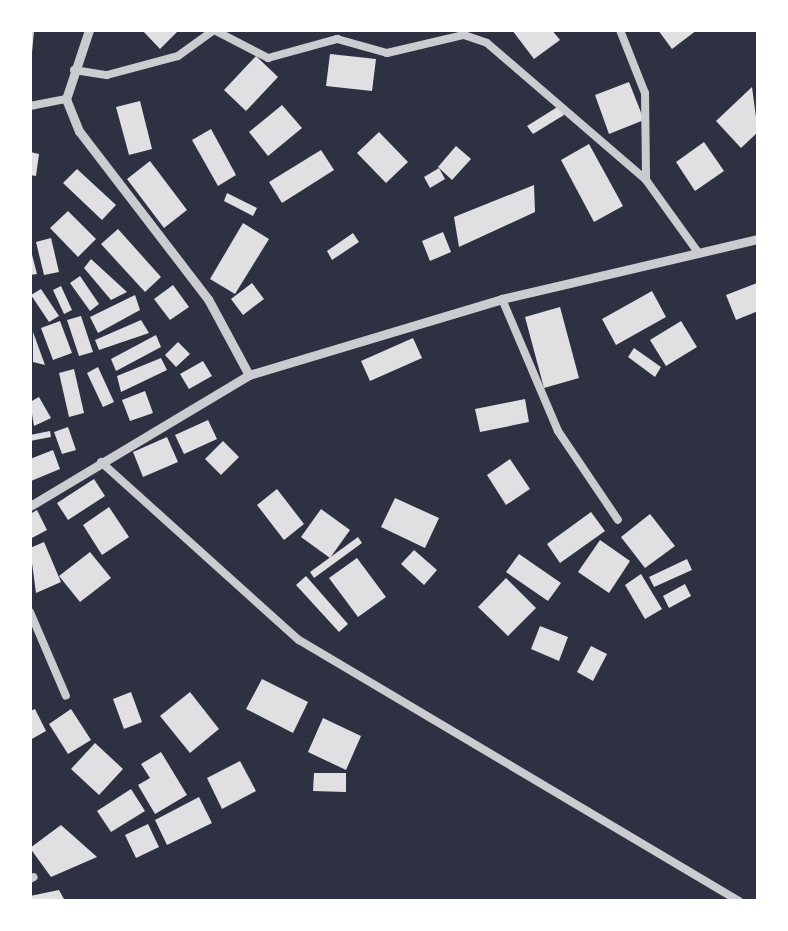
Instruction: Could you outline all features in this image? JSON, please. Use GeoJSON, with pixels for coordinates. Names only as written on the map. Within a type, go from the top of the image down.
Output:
{"type":"FeatureCollection","features":[{"type":"Feature","properties":{"kind":"street"},"geometry":{"type":"LineString","coordinates":[[89,30],[66,99],[96,157],[208,299],[249,375]]}},
{"type":"Feature","properties":{"kind":"street"},"geometry":{"type":"LineString","coordinates":[[74,70],[107,75],[178,56],[214,30],[268,58],[337,39],[387,53],[464,35],[487,43],[646,180],[697,251]]}},
{"type":"Feature","properties":{"kind":"street"},"geometry":{"type":"LineString","coordinates":[[620,30],[645,93],[646,180]]}},
{"type":"Feature","properties":{"kind":"street"},"geometry":{"type":"LineString","coordinates":[[30,106],[66,99]]}},
{"type":"Feature","properties":{"kind":"street"},"geometry":{"type":"LineString","coordinates":[[30,506],[249,375],[502,299],[758,239]]}},
{"type":"Feature","properties":{"kind":"street"},"geometry":{"type":"LineString","coordinates":[[502,299],[558,431],[618,520]]}},
{"type":"Feature","properties":{"kind":"street"},"geometry":{"type":"LineString","coordinates":[[101,462],[299,640],[739,901]]}},
{"type":"Feature","properties":{"kind":"street"},"geometry":{"type":"LineString","coordinates":[[30,612],[66,696]]}},
{"type":"Feature","properties":{"kind":"building"},"geometry":{"type":"Polygon","coordinates":[[[30,30],[34,31],[32,53],[30,53],[30,30]]]}},
{"type":"Feature","properties":{"kind":"building"},"geometry":{"type":"Polygon","coordinates":[[[142,30],[179,30],[160,49],[142,30]]]}},
{"type":"Feature","properties":{"kind":"building"},"geometry":{"type":"Polygon","coordinates":[[[512,30],[552,30],[560,40],[534,59],[512,30]]]}},
{"type":"Feature","properties":{"kind":"building"},"geometry":{"type":"Polygon","coordinates":[[[658,30],[697,30],[672,49],[658,30]]]}},
{"type":"Feature","properties":{"kind":"building"},"geometry":{"type":"Polygon","coordinates":[[[330,54],[376,59],[372,91],[326,86],[330,54]]]}},
{"type":"Feature","properties":{"kind":"building"},"geometry":{"type":"Polygon","coordinates":[[[256,56],[278,77],[246,111],[224,90],[256,56]]]}},
{"type":"Feature","properties":{"kind":"building"},"geometry":{"type":"Polygon","coordinates":[[[629,82],[644,120],[609,134],[595,95],[629,82]]]}},
{"type":"Feature","properties":{"kind":"building"},"geometry":{"type":"Polygon","coordinates":[[[752,87],[758,132],[741,148],[716,121],[752,87]]]}},
{"type":"Feature","properties":{"kind":"building"},"geometry":{"type":"Polygon","coordinates":[[[140,101],[152,149],[129,155],[116,107],[140,101]]]}},
{"type":"Feature","properties":{"kind":"building"},"geometry":{"type":"Polygon","coordinates":[[[282,105],[302,128],[268,156],[249,132],[282,105]]]}},
{"type":"Feature","properties":{"kind":"building"},"geometry":{"type":"Polygon","coordinates":[[[559,106],[564,115],[533,134],[527,126],[559,106]]]}},
{"type":"Feature","properties":{"kind":"building"},"geometry":{"type":"Polygon","coordinates":[[[211,129],[236,175],[218,186],[192,140],[211,129]]]}},
{"type":"Feature","properties":{"kind":"building"},"geometry":{"type":"Polygon","coordinates":[[[379,132],[408,162],[386,183],[357,153],[379,132]]]}},
{"type":"Feature","properties":{"kind":"building"},"geometry":{"type":"Polygon","coordinates":[[[704,142],[724,171],[695,191],[676,162],[704,142]]]}},
{"type":"Feature","properties":{"kind":"building"},"geometry":{"type":"Polygon","coordinates":[[[589,144],[623,206],[594,222],[561,160],[589,144]]]}},
{"type":"Feature","properties":{"kind":"building"},"geometry":{"type":"Polygon","coordinates":[[[456,146],[471,159],[452,180],[438,167],[456,146]]]}},
{"type":"Feature","properties":{"kind":"building"},"geometry":{"type":"Polygon","coordinates":[[[321,150],[334,170],[282,203],[269,182],[321,150]]]}},
{"type":"Feature","properties":{"kind":"building"},"geometry":{"type":"Polygon","coordinates":[[[30,152],[39,154],[36,176],[30,175],[30,152]]]}},
{"type":"Feature","properties":{"kind":"building"},"geometry":{"type":"Polygon","coordinates":[[[150,161],[187,210],[164,228],[127,179],[150,161]]]}},
{"type":"Feature","properties":{"kind":"building"},"geometry":{"type":"Polygon","coordinates":[[[439,168],[445,179],[430,188],[424,177],[439,168]]]}},
{"type":"Feature","properties":{"kind":"building"},"geometry":{"type":"Polygon","coordinates":[[[77,169],[116,205],[102,220],[63,183],[77,169]]]}},
{"type":"Feature","properties":{"kind":"building"},"geometry":{"type":"Polygon","coordinates":[[[534,185],[535,212],[459,247],[454,217],[534,185]]]}},
{"type":"Feature","properties":{"kind":"building"},"geometry":{"type":"Polygon","coordinates":[[[227,193],[257,208],[253,216],[224,201],[227,193]]]}},
{"type":"Feature","properties":{"kind":"building"},"geometry":{"type":"Polygon","coordinates":[[[68,211],[96,239],[78,257],[50,228],[68,211]]]}},
{"type":"Feature","properties":{"kind":"building"},"geometry":{"type":"Polygon","coordinates":[[[243,223],[269,239],[235,294],[210,279],[243,223]]]}},
{"type":"Feature","properties":{"kind":"building"},"geometry":{"type":"Polygon","coordinates":[[[118,229],[161,277],[145,292],[101,244],[118,229]]]}},
{"type":"Feature","properties":{"kind":"building"},"geometry":{"type":"Polygon","coordinates":[[[443,232],[451,252],[430,261],[422,241],[443,232]]]}},
{"type":"Feature","properties":{"kind":"building"},"geometry":{"type":"Polygon","coordinates":[[[353,233],[359,242],[332,260],[327,251],[353,233]]]}},
{"type":"Feature","properties":{"kind":"building"},"geometry":{"type":"Polygon","coordinates":[[[51,238],[59,272],[44,275],[36,242],[51,238]]]}},
{"type":"Feature","properties":{"kind":"building"},"geometry":{"type":"Polygon","coordinates":[[[30,247],[37,274],[30,275],[30,247]]]}},
{"type":"Feature","properties":{"kind":"building"},"geometry":{"type":"Polygon","coordinates":[[[91,259],[127,292],[111,300],[84,268],[91,259]]]}},
{"type":"Feature","properties":{"kind":"building"},"geometry":{"type":"Polygon","coordinates":[[[80,276],[99,304],[90,311],[70,283],[80,276]]]}},
{"type":"Feature","properties":{"kind":"building"},"geometry":{"type":"Polygon","coordinates":[[[252,283],[264,299],[243,315],[231,299],[252,283]]]}},
{"type":"Feature","properties":{"kind":"building"},"geometry":{"type":"Polygon","coordinates":[[[757,283],[758,311],[736,320],[726,295],[757,283]]]}},
{"type":"Feature","properties":{"kind":"building"},"geometry":{"type":"Polygon","coordinates":[[[173,285],[189,307],[170,320],[154,299],[173,285]]]}},
{"type":"Feature","properties":{"kind":"building"},"geometry":{"type":"Polygon","coordinates":[[[61,286],[72,310],[64,314],[53,290],[61,286]]]}},
{"type":"Feature","properties":{"kind":"building"},"geometry":{"type":"Polygon","coordinates":[[[41,289],[59,316],[49,322],[31,295],[41,289]]]}},
{"type":"Feature","properties":{"kind":"building"},"geometry":{"type":"Polygon","coordinates":[[[652,291],[666,317],[616,345],[602,319],[652,291]]]}},
{"type":"Feature","properties":{"kind":"building"},"geometry":{"type":"Polygon","coordinates":[[[135,295],[140,310],[98,333],[90,317],[135,295]]]}},
{"type":"Feature","properties":{"kind":"building"},"geometry":{"type":"Polygon","coordinates":[[[560,307],[579,378],[544,388],[525,317],[560,307]]]}},
{"type":"Feature","properties":{"kind":"building"},"geometry":{"type":"Polygon","coordinates":[[[81,316],[93,352],[79,356],[67,320],[81,316]]]}},
{"type":"Feature","properties":{"kind":"building"},"geometry":{"type":"Polygon","coordinates":[[[141,320],[149,333],[99,350],[95,340],[141,320]]]}},
{"type":"Feature","properties":{"kind":"building"},"geometry":{"type":"Polygon","coordinates":[[[60,321],[72,353],[53,360],[41,328],[60,321]]]}},
{"type":"Feature","properties":{"kind":"building"},"geometry":{"type":"Polygon","coordinates":[[[681,321],[697,347],[666,366],[650,340],[681,321]]]}},
{"type":"Feature","properties":{"kind":"building"},"geometry":{"type":"Polygon","coordinates":[[[33,332],[45,365],[33,362],[33,332]]]}},
{"type":"Feature","properties":{"kind":"building"},"geometry":{"type":"Polygon","coordinates":[[[156,335],[161,347],[116,371],[111,359],[156,335]]]}},
{"type":"Feature","properties":{"kind":"building"},"geometry":{"type":"Polygon","coordinates":[[[413,338],[422,358],[370,381],[361,361],[413,338]]]}},
{"type":"Feature","properties":{"kind":"building"},"geometry":{"type":"Polygon","coordinates":[[[178,342],[190,354],[176,367],[165,355],[178,342]]]}},
{"type":"Feature","properties":{"kind":"building"},"geometry":{"type":"Polygon","coordinates":[[[634,348],[661,367],[655,377],[628,357],[634,348]]]}},
{"type":"Feature","properties":{"kind":"building"},"geometry":{"type":"Polygon","coordinates":[[[161,358],[167,370],[121,392],[117,376],[161,358]]]}},
{"type":"Feature","properties":{"kind":"building"},"geometry":{"type":"Polygon","coordinates":[[[203,361],[212,376],[189,389],[180,374],[203,361]]]}},
{"type":"Feature","properties":{"kind":"building"},"geometry":{"type":"Polygon","coordinates":[[[98,367],[114,402],[103,407],[87,373],[98,367]]]}},
{"type":"Feature","properties":{"kind":"building"},"geometry":{"type":"Polygon","coordinates":[[[74,369],[84,413],[69,417],[59,373],[74,369]]]}},
{"type":"Feature","properties":{"kind":"building"},"geometry":{"type":"Polygon","coordinates":[[[145,391],[153,413],[130,421],[122,400],[145,391]]]}},
{"type":"Feature","properties":{"kind":"building"},"geometry":{"type":"Polygon","coordinates":[[[39,397],[51,418],[34,426],[30,402],[39,397]]]}},
{"type":"Feature","properties":{"kind":"building"},"geometry":{"type":"Polygon","coordinates":[[[525,399],[529,422],[480,432],[475,409],[525,399]]]}},
{"type":"Feature","properties":{"kind":"building"},"geometry":{"type":"Polygon","coordinates":[[[208,420],[217,439],[184,454],[175,435],[208,420]]]}},
{"type":"Feature","properties":{"kind":"building"},"geometry":{"type":"Polygon","coordinates":[[[68,427],[76,450],[62,454],[54,432],[68,427]]]}},
{"type":"Feature","properties":{"kind":"building"},"geometry":{"type":"Polygon","coordinates":[[[50,431],[51,437],[30,441],[30,435],[50,431]]]}},
{"type":"Feature","properties":{"kind":"building"},"geometry":{"type":"Polygon","coordinates":[[[167,437],[178,462],[143,477],[133,452],[167,437]]]}},
{"type":"Feature","properties":{"kind":"building"},"geometry":{"type":"Polygon","coordinates":[[[223,441],[239,457],[221,475],[205,459],[223,441]]]}},
{"type":"Feature","properties":{"kind":"building"},"geometry":{"type":"Polygon","coordinates":[[[53,450],[60,469],[31,481],[30,459],[53,450]]]}},
{"type":"Feature","properties":{"kind":"building"},"geometry":{"type":"Polygon","coordinates":[[[510,459],[530,489],[506,505],[487,475],[510,459]]]}},
{"type":"Feature","properties":{"kind":"building"},"geometry":{"type":"Polygon","coordinates":[[[94,479],[105,496],[68,520],[57,503],[94,479]]]}},
{"type":"Feature","properties":{"kind":"building"},"geometry":{"type":"Polygon","coordinates":[[[277,489],[304,524],[284,540],[257,505],[277,489]]]}},
{"type":"Feature","properties":{"kind":"building"},"geometry":{"type":"Polygon","coordinates":[[[395,498],[439,518],[425,548],[381,527],[395,498]]]}},
{"type":"Feature","properties":{"kind":"building"},"geometry":{"type":"Polygon","coordinates":[[[109,507],[129,537],[102,555],[83,525],[109,507]]]}},
{"type":"Feature","properties":{"kind":"building"},"geometry":{"type":"Polygon","coordinates":[[[321,509],[350,530],[330,558],[301,537],[321,509]]]}},
{"type":"Feature","properties":{"kind":"building"},"geometry":{"type":"Polygon","coordinates":[[[37,510],[47,530],[30,539],[30,514],[37,510]]]}},
{"type":"Feature","properties":{"kind":"building"},"geometry":{"type":"Polygon","coordinates":[[[591,512],[605,531],[560,563],[547,544],[591,512]]]}},
{"type":"Feature","properties":{"kind":"building"},"geometry":{"type":"Polygon","coordinates":[[[650,514],[675,546],[645,568],[621,537],[650,514]]]}},
{"type":"Feature","properties":{"kind":"building"},"geometry":{"type":"Polygon","coordinates":[[[358,537],[362,543],[314,578],[310,572],[358,537]]]}},
{"type":"Feature","properties":{"kind":"building"},"geometry":{"type":"Polygon","coordinates":[[[600,540],[630,561],[609,593],[578,572],[600,540]]]}},
{"type":"Feature","properties":{"kind":"building"},"geometry":{"type":"Polygon","coordinates":[[[44,542],[61,582],[36,593],[30,548],[44,542]]]}},
{"type":"Feature","properties":{"kind":"building"},"geometry":{"type":"Polygon","coordinates":[[[414,550],[437,570],[424,585],[401,564],[414,550]]]}},
{"type":"Feature","properties":{"kind":"building"},"geometry":{"type":"Polygon","coordinates":[[[90,552],[111,578],[80,602],[59,576],[90,552]]]}},
{"type":"Feature","properties":{"kind":"building"},"geometry":{"type":"Polygon","coordinates":[[[519,554],[561,583],[548,601],[506,572],[519,554]]]}},
{"type":"Feature","properties":{"kind":"building"},"geometry":{"type":"Polygon","coordinates":[[[357,558],[386,597],[358,617],[329,578],[357,558]]]}},
{"type":"Feature","properties":{"kind":"building"},"geometry":{"type":"Polygon","coordinates":[[[687,559],[692,570],[654,587],[649,577],[687,559]]]}},
{"type":"Feature","properties":{"kind":"building"},"geometry":{"type":"Polygon","coordinates":[[[641,574],[662,609],[645,619],[625,585],[641,574]]]}},
{"type":"Feature","properties":{"kind":"building"},"geometry":{"type":"Polygon","coordinates":[[[306,576],[348,624],[339,632],[296,585],[306,576]]]}},
{"type":"Feature","properties":{"kind":"building"},"geometry":{"type":"Polygon","coordinates":[[[506,578],[536,608],[508,636],[478,607],[506,578]]]}},
{"type":"Feature","properties":{"kind":"building"},"geometry":{"type":"Polygon","coordinates":[[[685,584],[691,596],[669,608],[663,596],[685,584]]]}},
{"type":"Feature","properties":{"kind":"building"},"geometry":{"type":"Polygon","coordinates":[[[540,626],[568,637],[559,661],[531,649],[540,626]]]}},
{"type":"Feature","properties":{"kind":"building"},"geometry":{"type":"Polygon","coordinates":[[[591,646],[607,654],[593,681],[577,672],[591,646]]]}},
{"type":"Feature","properties":{"kind":"building"},"geometry":{"type":"Polygon","coordinates":[[[262,679],[308,702],[293,733],[246,709],[262,679]]]}},
{"type":"Feature","properties":{"kind":"building"},"geometry":{"type":"Polygon","coordinates":[[[131,692],[142,722],[124,729],[113,699],[131,692]]]}},
{"type":"Feature","properties":{"kind":"building"},"geometry":{"type":"Polygon","coordinates":[[[190,692],[219,729],[190,753],[160,716],[190,692]]]}},
{"type":"Feature","properties":{"kind":"building"},"geometry":{"type":"Polygon","coordinates":[[[35,709],[46,731],[30,740],[30,711],[35,709]]]}},
{"type":"Feature","properties":{"kind":"building"},"geometry":{"type":"Polygon","coordinates":[[[71,709],[91,740],[68,754],[49,724],[71,709]]]}},
{"type":"Feature","properties":{"kind":"building"},"geometry":{"type":"Polygon","coordinates":[[[323,718],[361,736],[346,770],[308,752],[323,718]]]}},
{"type":"Feature","properties":{"kind":"building"},"geometry":{"type":"Polygon","coordinates":[[[95,743],[123,769],[99,795],[71,769],[95,743]]]}},
{"type":"Feature","properties":{"kind":"building"},"geometry":{"type":"Polygon","coordinates":[[[161,752],[187,795],[155,814],[138,785],[150,778],[141,764],[161,752]]]}},
{"type":"Feature","properties":{"kind":"building"},"geometry":{"type":"Polygon","coordinates":[[[240,761],[256,791],[222,809],[207,778],[240,761]]]}},
{"type":"Feature","properties":{"kind":"building"},"geometry":{"type":"Polygon","coordinates":[[[314,773],[346,773],[346,792],[313,791],[314,773]]]}},
{"type":"Feature","properties":{"kind":"building"},"geometry":{"type":"Polygon","coordinates":[[[131,789],[145,811],[111,832],[97,811],[131,789]]]}},
{"type":"Feature","properties":{"kind":"building"},"geometry":{"type":"Polygon","coordinates":[[[199,797],[212,823],[167,845],[155,820],[199,797]]]}},
{"type":"Feature","properties":{"kind":"building"},"geometry":{"type":"Polygon","coordinates":[[[148,824],[159,847],[136,858],[125,835],[148,824]]]}},
{"type":"Feature","properties":{"kind":"building"},"geometry":{"type":"Polygon","coordinates":[[[61,825],[97,857],[51,877],[30,848],[61,825]]]}},
{"type":"Feature","properties":{"kind":"building"},"geometry":{"type":"Polygon","coordinates":[[[59,890],[65,901],[30,901],[30,896],[59,890]]]}}]}
